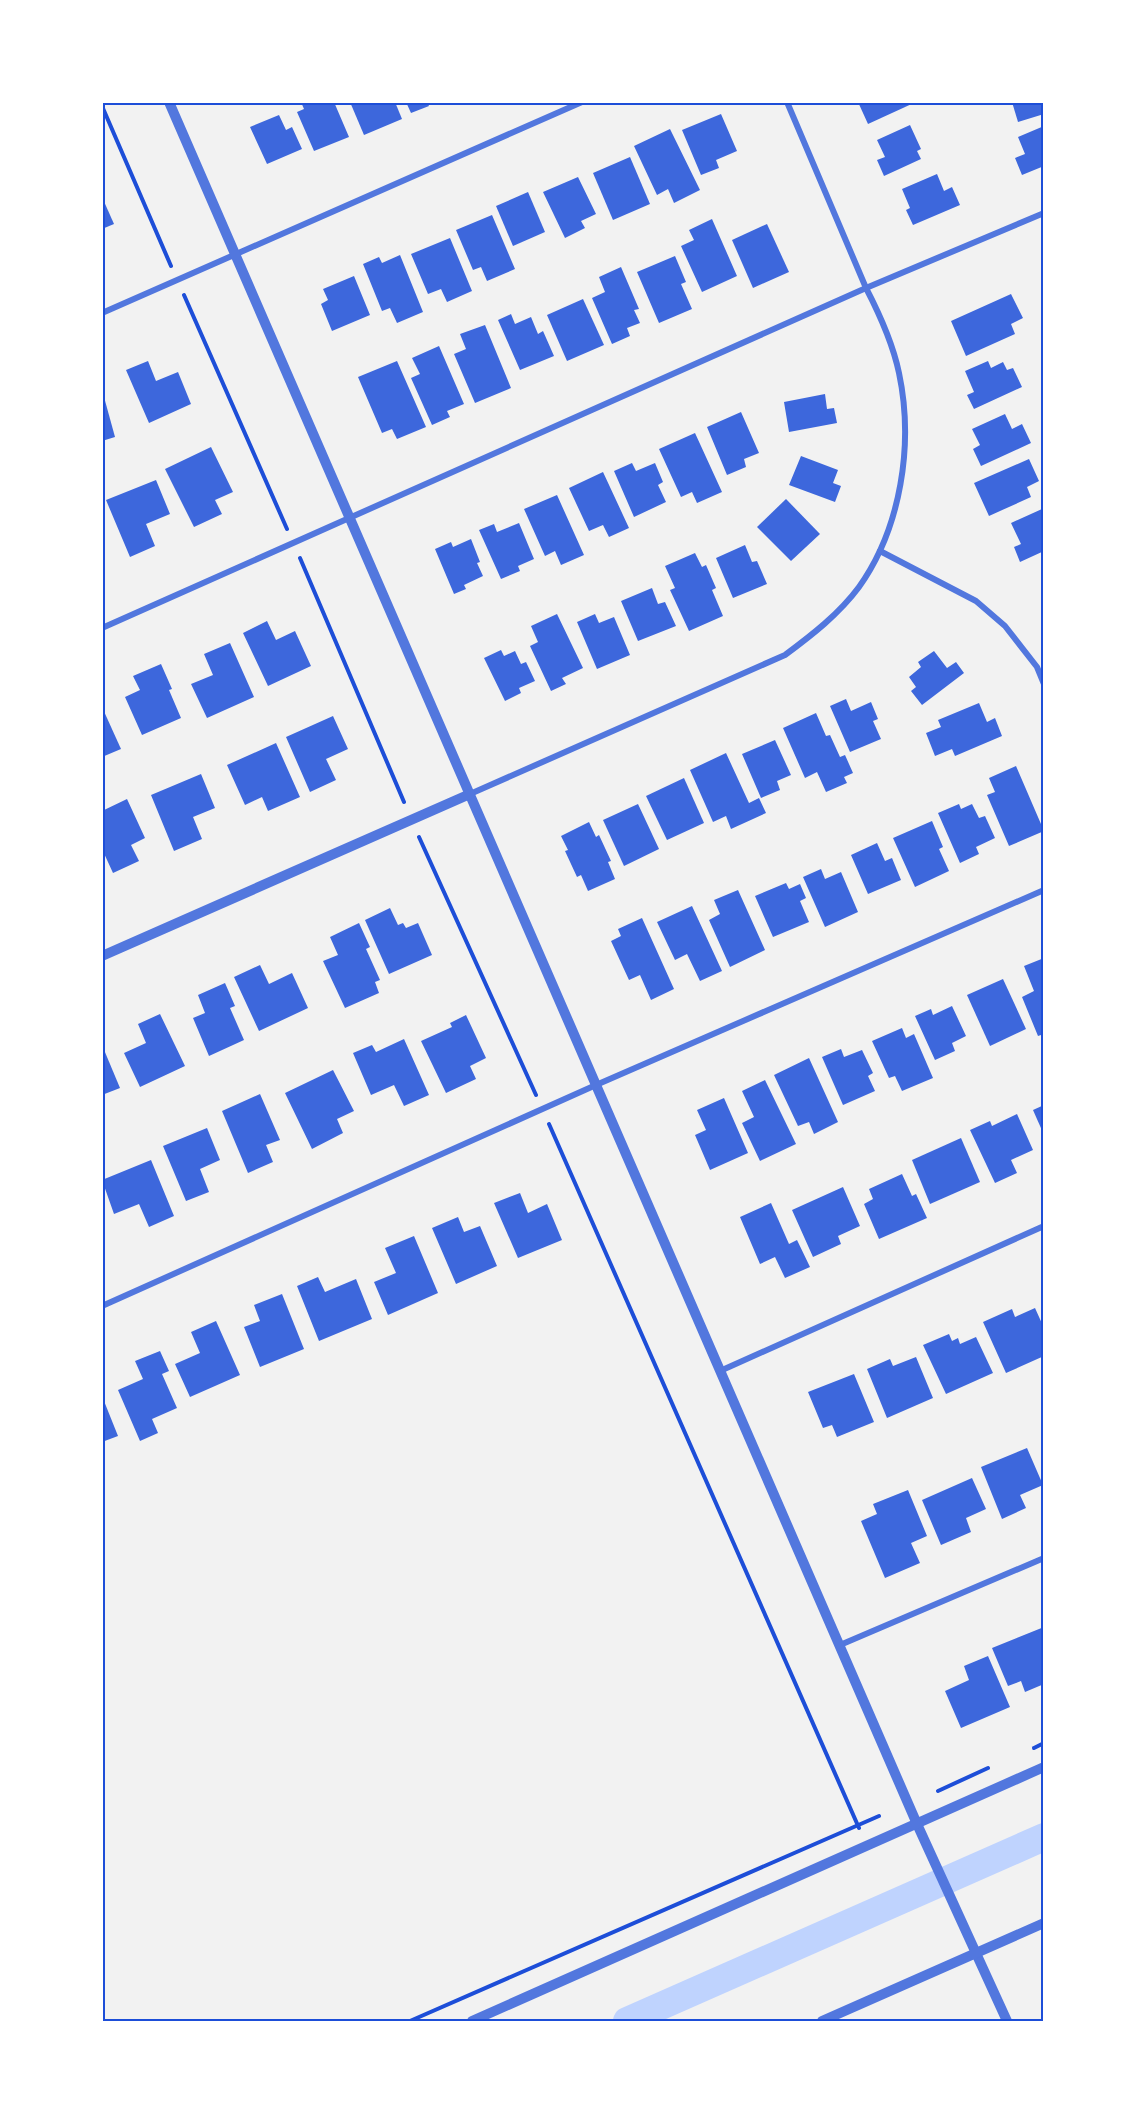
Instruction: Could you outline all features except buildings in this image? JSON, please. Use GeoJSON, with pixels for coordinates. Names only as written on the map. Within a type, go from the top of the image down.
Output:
{"type":"FeatureCollection","features":[{"type":"Feature","properties":{"kind":"street"},"geometry":{"type":"LineString","coordinates":[[169,102],[917,1824],[1007,2021]]}},
{"type":"Feature","properties":{"kind":"street"},"geometry":{"type":"LineString","coordinates":[[102,313],[582,102]]}},
{"type":"Feature","properties":{"kind":"street"},"geometry":{"type":"LineString","coordinates":[[102,956],[785,655],[820,630],[858,588],[880,550],[900,493],[906,433],[899,373],[880,315],[866,288],[787,102]]}},
{"type":"Feature","properties":{"kind":"street"},"geometry":{"type":"LineString","coordinates":[[102,628],[866,288],[1044,213]]}},
{"type":"Feature","properties":{"kind":"street"},"geometry":{"type":"LineString","coordinates":[[880,550],[976,601],[1005,626],[1037,667],[1044,684]]}},
{"type":"Feature","properties":{"kind":"street"},"geometry":{"type":"LineString","coordinates":[[102,1306],[596,1085],[1044,890]]}},
{"type":"Feature","properties":{"kind":"street"},"geometry":{"type":"LineString","coordinates":[[720,1371],[1044,1226]]}},
{"type":"Feature","properties":{"kind":"street"},"geometry":{"type":"LineString","coordinates":[[840,1645],[1044,1558]]}},
{"type":"Feature","properties":{"kind":"street"},"geometry":{"type":"LineString","coordinates":[[472,2021],[1044,1767]]}},
{"type":"Feature","properties":{"kind":"street"},"geometry":{"type":"LineString","coordinates":[[822,2021],[1044,1923]]}},
{"type":"Feature","properties":{"kind":"path"},"geometry":{"type":"LineString","coordinates":[[102,106],[412,819],[543,1109],[862,1834]]}},
{"type":"Feature","properties":{"kind":"path"},"geometry":{"type":"LineString","coordinates":[[410,2021],[879,1816]]}},
{"type":"Feature","properties":{"kind":"waterway"},"geometry":{"type":"LineString","coordinates":[[627,2021],[1044,1837]]}}]}
